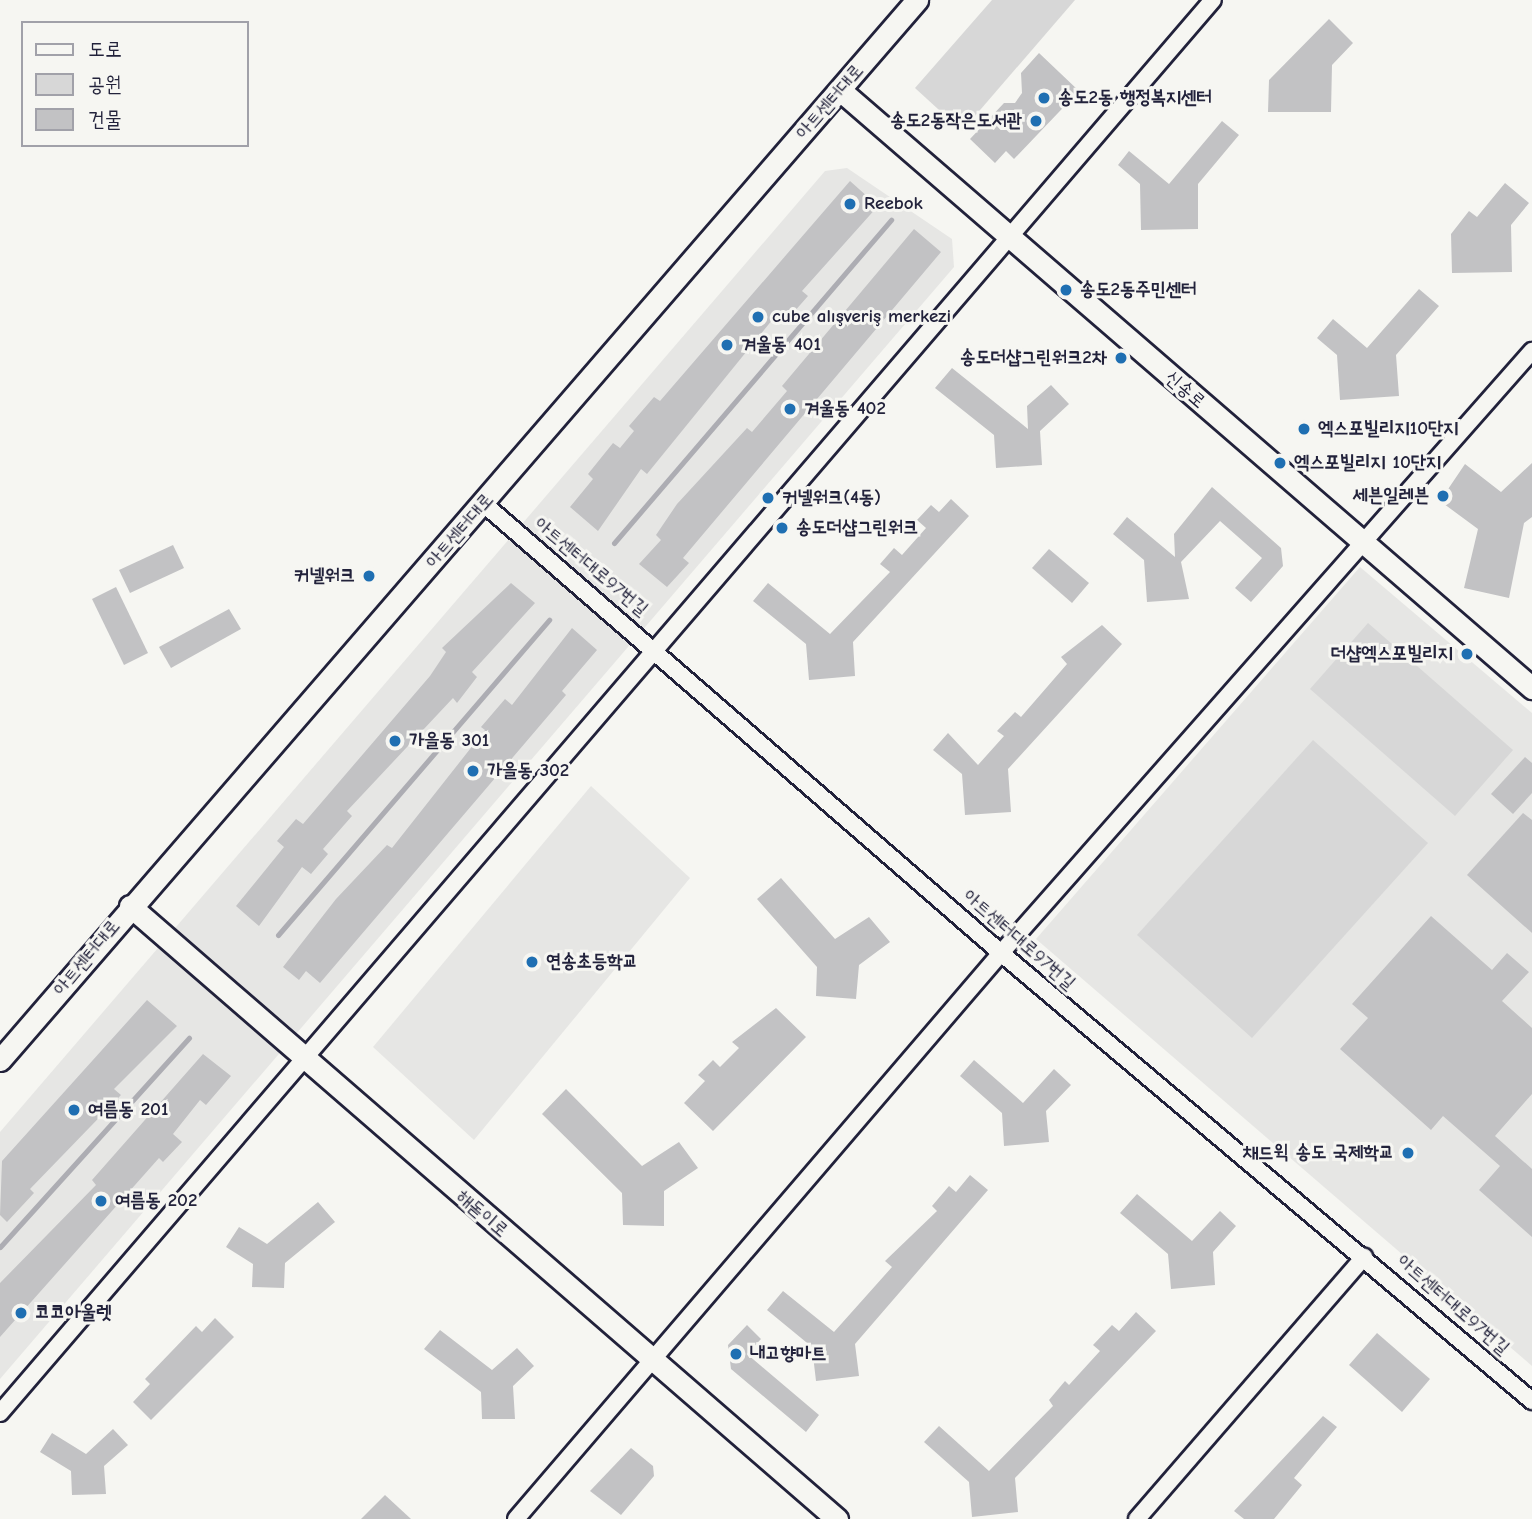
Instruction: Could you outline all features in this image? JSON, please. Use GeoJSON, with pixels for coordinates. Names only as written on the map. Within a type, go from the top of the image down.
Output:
{"type":"FeatureCollection","features":[{"type":"Feature","properties":{"kind":"street","name":"아트센터대로"},"geometry":{"type":"LineString","coordinates":[[0,1060],[130,906],[484,504],[917,0]]}},
{"type":"Feature","properties":{"kind":"street"},"geometry":{"type":"LineString","coordinates":[[0,1413],[305,1061],[654,648],[1213,0]]}},
{"type":"Feature","properties":{"kind":"street","name":"신송로"},"geometry":{"type":"LineString","coordinates":[[840,90],[1009,239],[1532,688]]}},
{"type":"Feature","properties":{"kind":"street"},"geometry":{"type":"LineString","coordinates":[[516,1519],[1001,953],[1532,351]]}},
{"type":"Feature","properties":{"kind":"street","name":"아트센터대로97번길"},"geometry":{"type":"LineString","coordinates":[[484,504],[654,648],[1001,953],[1532,1401]]}},
{"type":"Feature","properties":{"kind":"street","name":"해돋이로"},"geometry":{"type":"LineString","coordinates":[[130,906],[305,1061],[837,1519]]}},
{"type":"Feature","properties":{"kind":"street"},"geometry":{"type":"LineString","coordinates":[[1138,1519],[1364,1257]]}},
{"type":"Feature","properties":{"kind":"shaded area"},"geometry":{"type":"Polygon","coordinates":[[[847,168],[952,239],[954,267],[0,1379],[0,1132],[825,171],[847,168]]]}},
{"type":"Feature","properties":{"kind":"shaded area","name":"채드윅 송도 국제학교"},"geometry":{"type":"Polygon","coordinates":[[[1360,567],[1532,713],[1532,1366],[1036,939],[1360,567]]]}},
{"type":"Feature","properties":{"kind":"shaded area","name":"연송초등학교"},"geometry":{"type":"Polygon","coordinates":[[[591,786],[690,878],[474,1140],[373,1047],[591,786]]]}},
{"type":"Feature","properties":{"kind":"green space"},"geometry":{"type":"Polygon","coordinates":[[[992,0],[1075,0],[962,131],[915,88],[992,0]]]}},
{"type":"Feature","properties":{"kind":"green space"},"geometry":{"type":"Polygon","coordinates":[[[1368,623],[1513,750],[1455,816],[1310,689],[1368,623]]]}},
{"type":"Feature","properties":{"kind":"green space"},"geometry":{"type":"Polygon","coordinates":[[[1313,740],[1428,843],[1252,1038],[1137,935],[1313,740]]]}},
{"type":"Feature","properties":{"kind":"building"},"geometry":{"type":"Polygon","coordinates":[[[1329,19],[1353,43],[1332,65],[1331,112],[1268,112],[1269,80],[1329,19]]]}},
{"type":"Feature","properties":{"kind":"building"},"geometry":{"type":"Polygon","coordinates":[[[1039,53],[1079,91],[1014,159],[1006,151],[995,163],[970,139],[1004,103],[1015,103],[1022,93],[1021,73],[1039,53]]]}},
{"type":"Feature","properties":{"kind":"building"},"geometry":{"type":"Polygon","coordinates":[[[1222,121],[1239,135],[1198,184],[1198,229],[1141,230],[1140,184],[1118,165],[1129,151],[1169,184],[1222,121]]]}},
{"type":"Feature","properties":{"kind":"building","name":"겨울동 401"},"geometry":{"type":"Polygon","coordinates":[[[850,181],[878,206],[802,291],[808,296],[786,321],[777,314],[647,474],[641,469],[598,531],[570,507],[593,479],[588,474],[613,443],[620,448],[634,431],[629,426],[654,397],[660,401],[850,181]]]}},
{"type":"Feature","properties":{"kind":"building"},"geometry":{"type":"Polygon","coordinates":[[[1505,183],[1529,203],[1511,225],[1512,272],[1452,273],[1451,234],[1469,211],[1477,217],[1505,183]]]}},
{"type":"Feature","properties":{"kind":"building","name":"겨울동 402"},"geometry":{"type":"Polygon","coordinates":[[[914,229],[941,252],[683,558],[689,563],[667,587],[639,564],[661,540],[656,535],[677,504],[747,428],[752,432],[787,391],[782,386],[914,229]]]}},
{"type":"Feature","properties":{"kind":"building"},"geometry":{"type":"Polygon","coordinates":[[[1419,289],[1439,306],[1396,355],[1399,396],[1340,400],[1337,355],[1317,338],[1333,319],[1367,348],[1419,289]]]}},
{"type":"Feature","properties":{"kind":"building"},"geometry":{"type":"Polygon","coordinates":[[[952,368],[1028,429],[1027,406],[1051,385],[1069,404],[1040,431],[1042,465],[996,468],[994,435],[935,388],[952,368]]]}},
{"type":"Feature","properties":{"kind":"building"},"geometry":{"type":"Polygon","coordinates":[[[1532,463],[1532,517],[1524,523],[1509,598],[1464,588],[1478,529],[1440,501],[1465,464],[1501,492],[1532,463]]]}},
{"type":"Feature","properties":{"kind":"building"},"geometry":{"type":"Polygon","coordinates":[[[1212,487],[1281,548],[1283,566],[1251,602],[1235,588],[1262,558],[1220,521],[1181,562],[1189,599],[1147,602],[1144,560],[1113,534],[1127,517],[1175,557],[1174,534],[1212,487]]]}},
{"type":"Feature","properties":{"kind":"building"},"geometry":{"type":"Polygon","coordinates":[[[951,499],[969,516],[853,642],[855,676],[809,680],[806,644],[753,601],[768,583],[830,634],[890,572],[880,564],[894,548],[902,555],[926,528],[917,520],[931,505],[939,512],[951,499]]]}},
{"type":"Feature","properties":{"kind":"building"},"geometry":{"type":"Polygon","coordinates":[[[173,545],[184,568],[130,593],[119,570],[173,545]]]}},
{"type":"Feature","properties":{"kind":"building"},"geometry":{"type":"Polygon","coordinates":[[[1049,549],[1089,583],[1072,603],[1032,568],[1049,549]]]}},
{"type":"Feature","properties":{"kind":"building","name":"가을동 301"},"geometry":{"type":"Polygon","coordinates":[[[511,583],[535,603],[472,672],[477,677],[457,703],[453,698],[347,811],[352,816],[323,849],[328,854],[311,874],[302,867],[259,926],[236,906],[284,847],[277,841],[296,819],[303,824],[430,676],[446,652],[442,648],[511,583]]]}},
{"type":"Feature","properties":{"kind":"building"},"geometry":{"type":"Polygon","coordinates":[[[116,587],[148,653],[124,665],[92,599],[116,587]]]}},
{"type":"Feature","properties":{"kind":"building"},"geometry":{"type":"Polygon","coordinates":[[[229,609],[241,629],[171,668],[159,647],[229,609]]]}},
{"type":"Feature","properties":{"kind":"building"},"geometry":{"type":"Polygon","coordinates":[[[1102,625],[1122,644],[1008,769],[1011,812],[965,815],[962,774],[933,750],[948,733],[978,765],[1004,736],[997,731],[1015,712],[1021,717],[1067,664],[1061,657],[1102,625]]]}},
{"type":"Feature","properties":{"kind":"building","name":"가을동 302"},"geometry":{"type":"Polygon","coordinates":[[[572,628],[597,650],[562,691],[566,695],[320,983],[306,971],[299,980],[283,967],[336,899],[387,845],[392,848],[485,730],[481,727],[505,699],[512,705],[572,628]]]}},
{"type":"Feature","properties":{"kind":"building"},"geometry":{"type":"Polygon","coordinates":[[[1525,757],[1532,763],[1532,793],[1513,814],[1491,794],[1525,757]]]}},
{"type":"Feature","properties":{"kind":"building"},"geometry":{"type":"Polygon","coordinates":[[[1523,813],[1532,820],[1532,933],[1467,875],[1523,813]]]}},
{"type":"Feature","properties":{"kind":"building"},"geometry":{"type":"Polygon","coordinates":[[[781,878],[835,939],[869,917],[890,942],[859,965],[856,999],[816,996],[817,967],[757,899],[781,878]]]}},
{"type":"Feature","properties":{"kind":"building"},"geometry":{"type":"Polygon","coordinates":[[[1431,916],[1492,970],[1507,953],[1529,972],[1502,1001],[1532,1028],[1532,1094],[1495,1136],[1532,1169],[1532,1237],[1479,1190],[1500,1166],[1443,1116],[1431,1130],[1340,1049],[1368,1018],[1352,1004],[1431,916]]]}},
{"type":"Feature","properties":{"kind":"building","name":"여름동 201"},"geometry":{"type":"Polygon","coordinates":[[[147,1000],[177,1026],[114,1089],[121,1095],[30,1189],[34,1193],[7,1222],[0,1215],[2,1161],[147,1000]]]}},
{"type":"Feature","properties":{"kind":"building"},"geometry":{"type":"Polygon","coordinates":[[[776,1008],[806,1037],[713,1131],[684,1103],[705,1081],[698,1075],[713,1060],[720,1067],[739,1048],[732,1042],[776,1008]]]}},
{"type":"Feature","properties":{"kind":"building","name":"여름동 202"},"geometry":{"type":"Polygon","coordinates":[[[203,1054],[231,1076],[206,1105],[200,1100],[173,1134],[182,1142],[163,1162],[159,1158],[0,1337],[0,1283],[96,1185],[92,1180],[203,1054]]]}},
{"type":"Feature","properties":{"kind":"building"},"geometry":{"type":"Polygon","coordinates":[[[974,1060],[1023,1103],[1054,1069],[1071,1085],[1046,1111],[1049,1142],[1004,1146],[1002,1113],[960,1076],[974,1060]]]}},
{"type":"Feature","properties":{"kind":"building"},"geometry":{"type":"Polygon","coordinates":[[[566,1089],[642,1166],[679,1142],[698,1168],[664,1191],[664,1226],[623,1225],[622,1193],[542,1114],[566,1089]]]}},
{"type":"Feature","properties":{"kind":"building"},"geometry":{"type":"Polygon","coordinates":[[[970,1175],[988,1190],[855,1344],[859,1376],[816,1381],[812,1347],[767,1310],[783,1291],[834,1332],[892,1267],[885,1261],[937,1211],[932,1206],[949,1186],[956,1192],[970,1175]]]}},
{"type":"Feature","properties":{"kind":"building"},"geometry":{"type":"Polygon","coordinates":[[[1137,1194],[1192,1241],[1220,1211],[1236,1226],[1213,1252],[1215,1285],[1171,1289],[1168,1254],[1120,1213],[1137,1194]]]}},
{"type":"Feature","properties":{"kind":"building"},"geometry":{"type":"Polygon","coordinates":[[[318,1202],[335,1222],[285,1263],[284,1288],[252,1287],[253,1264],[226,1247],[239,1227],[267,1244],[318,1202]]]}},
{"type":"Feature","properties":{"kind":"building"},"geometry":{"type":"Polygon","coordinates":[[[1136,1312],[1156,1331],[1015,1478],[1018,1512],[972,1517],[969,1482],[924,1442],[939,1426],[989,1471],[1053,1406],[1049,1400],[1065,1381],[1069,1385],[1100,1351],[1093,1345],[1112,1325],[1119,1331],[1136,1312]]]}},
{"type":"Feature","properties":{"kind":"building"},"geometry":{"type":"Polygon","coordinates":[[[215,1318],[234,1337],[151,1420],[133,1402],[150,1384],[145,1379],[196,1326],[202,1332],[215,1318]]]}},
{"type":"Feature","properties":{"kind":"building"},"geometry":{"type":"Polygon","coordinates":[[[747,1325],[761,1339],[747,1354],[819,1415],[806,1432],[731,1369],[728,1345],[747,1325]]]}},
{"type":"Feature","properties":{"kind":"building"},"geometry":{"type":"Polygon","coordinates":[[[440,1330],[492,1370],[517,1348],[534,1366],[513,1386],[515,1419],[482,1419],[481,1392],[424,1349],[440,1330]]]}},
{"type":"Feature","properties":{"kind":"building"},"geometry":{"type":"Polygon","coordinates":[[[1377,1333],[1430,1379],[1402,1412],[1349,1365],[1377,1333]]]}},
{"type":"Feature","properties":{"kind":"building"},"geometry":{"type":"Polygon","coordinates":[[[1323,1416],[1337,1427],[1294,1478],[1302,1485],[1274,1519],[1244,1519],[1234,1511],[1323,1416]]]}},
{"type":"Feature","properties":{"kind":"building"},"geometry":{"type":"Polygon","coordinates":[[[113,1429],[128,1445],[104,1466],[106,1494],[72,1495],[71,1471],[40,1452],[52,1433],[86,1454],[113,1429]]]}},
{"type":"Feature","properties":{"kind":"building"},"geometry":{"type":"Polygon","coordinates":[[[631,1448],[653,1466],[654,1476],[621,1515],[590,1491],[631,1448]]]}},
{"type":"Feature","properties":{"kind":"building"},"geometry":{"type":"Polygon","coordinates":[[[385,1495],[411,1519],[361,1519],[385,1495]]]}},
{"type":"Feature","properties":{"kind":"waterway"},"geometry":{"type":"LineString","coordinates":[[614,543],[891,220]]}},
{"type":"Feature","properties":{"kind":"waterway"},"geometry":{"type":"LineString","coordinates":[[278,935],[549,620]]}},
{"type":"Feature","properties":{"kind":"waterway"},"geometry":{"type":"LineString","coordinates":[[0,1247],[189,1038]]}},
{"type":"Feature","properties":{"kind":"place","name":"송도2동 행정복지센터"},"geometry":{"type":"Point","coordinates":[1044,98]}},
{"type":"Feature","properties":{"kind":"place","name":"송도2동작은도서관"},"geometry":{"type":"Point","coordinates":[1036,121]}},
{"type":"Feature","properties":{"kind":"place","name":"Reebok"},"geometry":{"type":"Point","coordinates":[850,204]}},
{"type":"Feature","properties":{"kind":"place","name":"송도2동주민센터"},"geometry":{"type":"Point","coordinates":[1066,290]}},
{"type":"Feature","properties":{"kind":"place","name":"cube alışveriş merkezi"},"geometry":{"type":"Point","coordinates":[758,317]}},
{"type":"Feature","properties":{"kind":"place","name":"겨울동 401"},"geometry":{"type":"Point","coordinates":[727,345]}},
{"type":"Feature","properties":{"kind":"place","name":"송도더샵그린워크2차"},"geometry":{"type":"Point","coordinates":[1121,358]}},
{"type":"Feature","properties":{"kind":"place","name":"겨울동 402"},"geometry":{"type":"Point","coordinates":[790,409]}},
{"type":"Feature","properties":{"kind":"place","name":"엑스포빌리지10단지"},"geometry":{"type":"Point","coordinates":[1304,429]}},
{"type":"Feature","properties":{"kind":"place","name":"엑스포빌리지 10단지"},"geometry":{"type":"Point","coordinates":[1280,463]}},
{"type":"Feature","properties":{"kind":"place","name":"세븐일레븐"},"geometry":{"type":"Point","coordinates":[1443,496]}},
{"type":"Feature","properties":{"kind":"place","name":"커넬워크(4동)"},"geometry":{"type":"Point","coordinates":[768,498]}},
{"type":"Feature","properties":{"kind":"place","name":"송도더샵그린워크"},"geometry":{"type":"Point","coordinates":[782,528]}},
{"type":"Feature","properties":{"kind":"place","name":"커넬워크"},"geometry":{"type":"Point","coordinates":[369,576]}},
{"type":"Feature","properties":{"kind":"place","name":"더샵엑스포빌리지"},"geometry":{"type":"Point","coordinates":[1467,654]}},
{"type":"Feature","properties":{"kind":"place","name":"가을동 301"},"geometry":{"type":"Point","coordinates":[395,741]}},
{"type":"Feature","properties":{"kind":"place","name":"가을동 302"},"geometry":{"type":"Point","coordinates":[473,771]}},
{"type":"Feature","properties":{"kind":"place","name":"연송초등학교"},"geometry":{"type":"Point","coordinates":[532,962]}},
{"type":"Feature","properties":{"kind":"place","name":"여름동 201"},"geometry":{"type":"Point","coordinates":[74,1110]}},
{"type":"Feature","properties":{"kind":"place","name":"채드윅 송도 국제학교"},"geometry":{"type":"Point","coordinates":[1408,1153]}},
{"type":"Feature","properties":{"kind":"place","name":"여름동 202"},"geometry":{"type":"Point","coordinates":[101,1201]}},
{"type":"Feature","properties":{"kind":"place","name":"코코아울렛"},"geometry":{"type":"Point","coordinates":[21,1313]}},
{"type":"Feature","properties":{"kind":"place","name":"내고향마트"},"geometry":{"type":"Point","coordinates":[736,1354]}}]}
